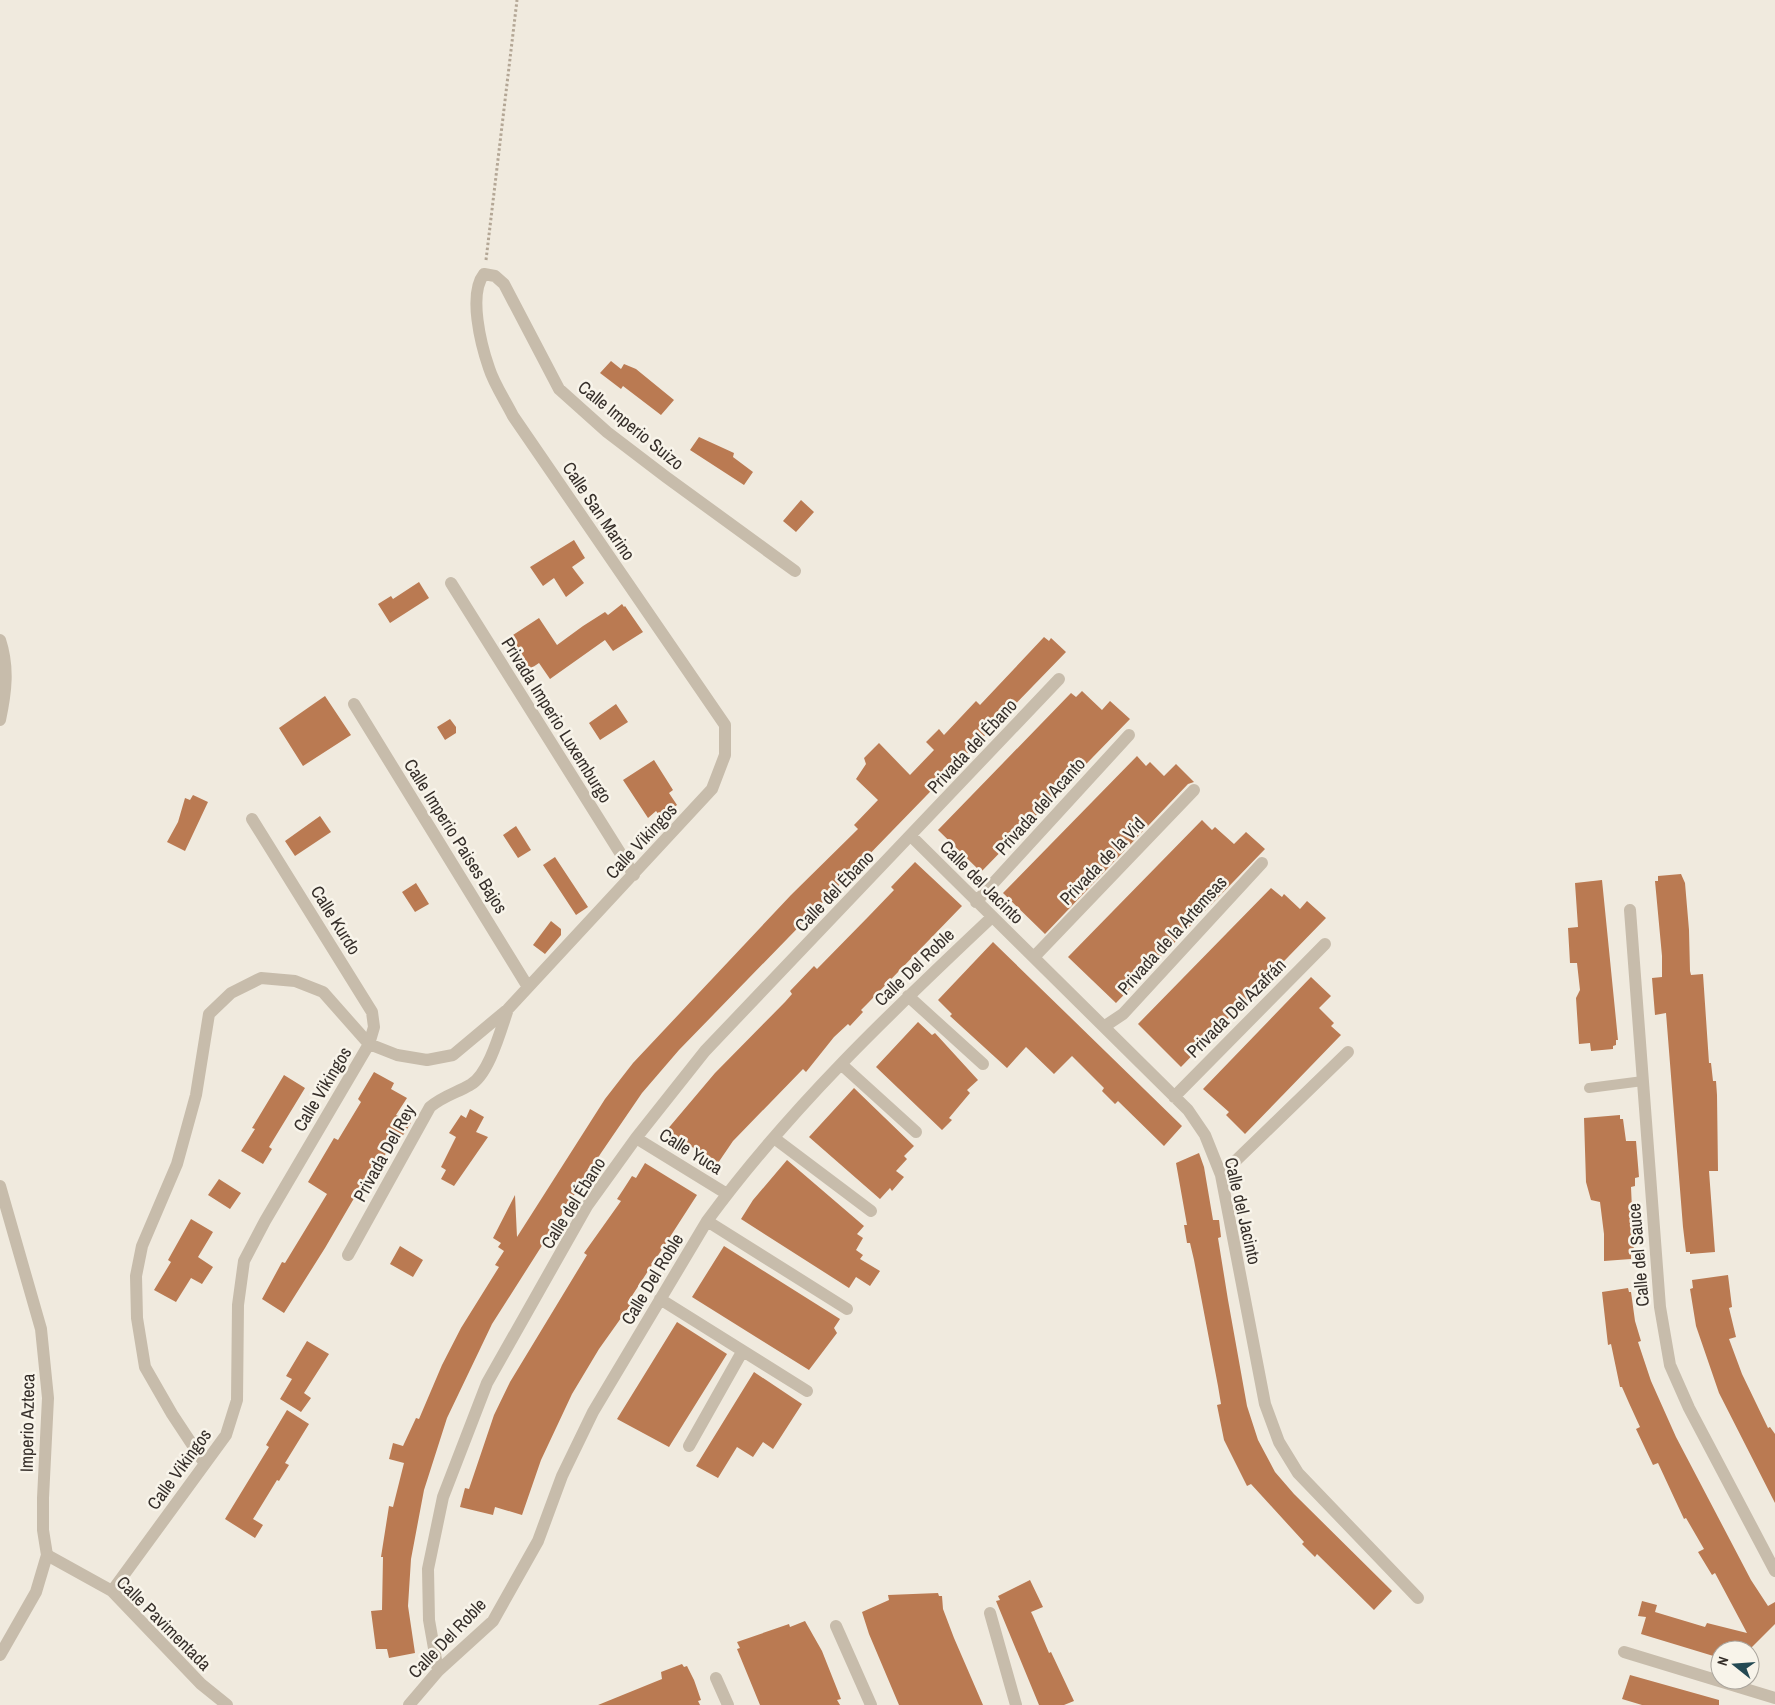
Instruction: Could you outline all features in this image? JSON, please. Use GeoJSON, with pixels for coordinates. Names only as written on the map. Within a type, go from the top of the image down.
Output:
{"type":"FeatureCollection","features":[{"type":"Feature","properties":{"kind":"street","name":"Calle Imperio Suizo"},"geometry":{"type":"LineString","coordinates":[[484,274],[495,276],[504,284],[559,389],[607,432],[658,472],[795,571]]}},
{"type":"Feature","properties":{"kind":"street","name":"Calle San Marino"},"geometry":{"type":"LineString","coordinates":[[484,274],[480,280],[476,302],[489,369],[513,416],[724,725],[724,755]]}},
{"type":"Feature","properties":{"kind":"street","name":"Privada Imperio Luxemburgo"},"geometry":{"type":"LineString","coordinates":[[451,583],[634,876]]}},
{"type":"Feature","properties":{"kind":"street"},"geometry":{"type":"LineString","coordinates":[[0,640],[6,658],[6,691],[0,720]]}},
{"type":"Feature","properties":{"kind":"street","name":"Privada del Ébano"},"geometry":{"type":"LineString","coordinates":[[911,836],[1059,679]]}},
{"type":"Feature","properties":{"kind":"street","name":"Calle Imperio Paises Bajos"},"geometry":{"type":"LineString","coordinates":[[354,704],[528,987]]}},
{"type":"Feature","properties":{"kind":"street","name":"Privada del Acanto"},"geometry":{"type":"LineString","coordinates":[[976,902],[1129,735]]}},
{"type":"Feature","properties":{"kind":"street","name":"Calle Vikingos"},"geometry":{"type":"LineString","coordinates":[[112,1591],[226,1435],[237,1400],[238,1305],[244,1261],[264,1221],[369,1044],[397,1054],[427,1060],[453,1055],[508,1009],[634,876],[712,790],[724,755]]}},
{"type":"Feature","properties":{"kind":"street","name":"Privada de la Vid"},"geometry":{"type":"LineString","coordinates":[[1034,957],[1194,790]]}},
{"type":"Feature","properties":{"kind":"street","name":"Calle Kurdo"},"geometry":{"type":"LineString","coordinates":[[252,819],[372,1012],[374,1027],[369,1044]]}},
{"type":"Feature","properties":{"kind":"street","name":"Calle del Jacinto"},"geometry":{"type":"LineString","coordinates":[[911,836],[1188,1110],[1204,1135],[1221,1175],[1265,1404],[1279,1442],[1298,1473],[1418,1598]]}},
{"type":"Feature","properties":{"kind":"street","name":"Calle del Ébano"},"geometry":{"type":"LineString","coordinates":[[438,1671],[429,1620],[428,1569],[443,1497],[487,1383],[587,1206],[636,1138],[705,1051],[911,836]]}},
{"type":"Feature","properties":{"kind":"street","name":"Privada de la Artemsas"},"geometry":{"type":"LineString","coordinates":[[1105,1026],[1123,1014],[1262,863]]}},
{"type":"Feature","properties":{"kind":"street","name":"Calle del Sauce"},"geometry":{"type":"LineString","coordinates":[[1630,910],[1660,1307],[1670,1365],[1689,1408],[1775,1571]]}},
{"type":"Feature","properties":{"kind":"street","name":"Calle Del Roble"},"geometry":{"type":"LineString","coordinates":[[409,1705],[438,1671],[493,1621],[538,1541],[562,1476],[593,1412],[707,1221],[774,1138],[841,1064],[908,996],[992,917]]}},
{"type":"Feature","properties":{"kind":"street","name":"Privada Del Azafrán"},"geometry":{"type":"LineString","coordinates":[[1174,1097],[1325,944]]}},
{"type":"Feature","properties":{"kind":"street"},"geometry":{"type":"LineString","coordinates":[[205,1464],[172,1414],[146,1367],[137,1318],[136,1276],[142,1246],[179,1155],[196,1095],[209,1014],[232,993],[261,978],[295,981],[323,992],[369,1044]]}},
{"type":"Feature","properties":{"kind":"street"},"geometry":{"type":"LineString","coordinates":[[908,996],[983,1064]]}},
{"type":"Feature","properties":{"kind":"street","name":"Privada Del Rey"},"geometry":{"type":"LineString","coordinates":[[348,1254],[430,1107],[441,1097],[472,1084],[482,1074],[508,1009]]}},
{"type":"Feature","properties":{"kind":"street"},"geometry":{"type":"LineString","coordinates":[[1221,1175],[1348,1052]]}},
{"type":"Feature","properties":{"kind":"street"},"geometry":{"type":"LineString","coordinates":[[841,1064],[916,1132]]}},
{"type":"Feature","properties":{"kind":"street","name":"Calle Yuca"},"geometry":{"type":"LineString","coordinates":[[636,1138],[727,1194]]}},
{"type":"Feature","properties":{"kind":"street"},"geometry":{"type":"LineString","coordinates":[[774,1138],[871,1211]]}},
{"type":"Feature","properties":{"kind":"street","name":"Imperio Azteca"},"geometry":{"type":"LineString","coordinates":[[0,1186],[41,1329],[48,1398],[42,1498],[43,1530],[47,1555],[36,1592],[0,1655]]}},
{"type":"Feature","properties":{"kind":"street"},"geometry":{"type":"LineString","coordinates":[[707,1221],[847,1309]]}},
{"type":"Feature","properties":{"kind":"street"},"geometry":{"type":"LineString","coordinates":[[660,1299],[807,1391]]}},
{"type":"Feature","properties":{"kind":"street"},"geometry":{"type":"LineString","coordinates":[[689,1446],[742,1352]]}},
{"type":"Feature","properties":{"kind":"street","name":"Calle Pavimentada"},"geometry":{"type":"LineString","coordinates":[[47,1555],[112,1591],[201,1684],[227,1705]]}},
{"type":"Feature","properties":{"kind":"street"},"geometry":{"type":"LineString","coordinates":[[990,1613],[1016,1705]]}},
{"type":"Feature","properties":{"kind":"street"},"geometry":{"type":"LineString","coordinates":[[836,1626],[871,1705]]}},
{"type":"Feature","properties":{"kind":"street"},"geometry":{"type":"LineString","coordinates":[[1624,1652],[1775,1698]]}},
{"type":"Feature","properties":{"kind":"street"},"geometry":{"type":"LineString","coordinates":[[716,1678],[728,1705]]}},
{"type":"Feature","properties":{"kind":"lane"},"geometry":{"type":"LineString","coordinates":[[1589,1088],[1642,1081]]}},
{"type":"Feature","properties":{"kind":"path"},"geometry":{"type":"LineString","coordinates":[[484,274],[517,0]]}},
{"type":"Feature","properties":{"kind":"building"},"geometry":{"type":"Polygon","coordinates":[[[611,361],[621,369],[624,364],[636,369],[674,400],[661,415],[623,386],[621,389],[600,373],[611,361]]]}},
{"type":"Feature","properties":{"kind":"building"},"geometry":{"type":"Polygon","coordinates":[[[699,437],[734,453],[733,457],[753,472],[744,485],[690,450],[699,437]]]}},
{"type":"Feature","properties":{"kind":"building"},"geometry":{"type":"Polygon","coordinates":[[[801,500],[814,512],[796,532],[783,521],[801,500]]]}},
{"type":"Feature","properties":{"kind":"building"},"geometry":{"type":"Polygon","coordinates":[[[574,540],[585,558],[572,567],[584,583],[566,597],[554,578],[543,586],[530,567],[574,540]]]}},
{"type":"Feature","properties":{"kind":"building"},"geometry":{"type":"Polygon","coordinates":[[[419,582],[429,598],[390,623],[378,604],[391,596],[393,599],[419,582]]]}},
{"type":"Feature","properties":{"kind":"building"},"geometry":{"type":"Polygon","coordinates":[[[622,604],[643,632],[613,651],[605,640],[550,679],[539,663],[530,669],[522,654],[518,656],[507,639],[539,618],[557,645],[605,612],[608,615],[622,604]]]}},
{"type":"Feature","properties":{"kind":"building"},"geometry":{"type":"Polygon","coordinates":[[[1044,637],[1049,641],[1051,638],[1066,652],[679,1050],[642,1093],[601,1153],[492,1324],[447,1418],[424,1490],[411,1559],[408,1606],[415,1653],[389,1658],[387,1649],[376,1649],[371,1611],[382,1610],[383,1557],[381,1557],[389,1506],[393,1507],[404,1463],[389,1459],[393,1443],[403,1446],[416,1418],[419,1419],[442,1365],[461,1328],[499,1267],[495,1265],[504,1251],[498,1247],[501,1243],[493,1238],[515,1195],[517,1237],[605,1099],[633,1063],[791,895],[858,829],[854,825],[878,800],[856,779],[866,764],[864,758],[879,743],[910,775],[934,750],[926,742],[939,729],[944,735],[976,701],[980,705],[1044,637]]]}},
{"type":"Feature","properties":{"kind":"building"},"geometry":{"type":"Polygon","coordinates":[[[1082,691],[1102,710],[1110,701],[1130,719],[981,872],[938,830],[1071,693],[1076,697],[1082,691]]]}},
{"type":"Feature","properties":{"kind":"building"},"geometry":{"type":"Polygon","coordinates":[[[325,696],[351,735],[303,766],[279,728],[325,696]]]}},
{"type":"Feature","properties":{"kind":"building"},"geometry":{"type":"Polygon","coordinates":[[[616,704],[628,722],[600,740],[589,723],[616,704]]]}},
{"type":"Feature","properties":{"kind":"building"},"geometry":{"type":"Polygon","coordinates":[[[450,719],[456,727],[456,733],[445,740],[437,727],[450,719]]]}},
{"type":"Feature","properties":{"kind":"building"},"geometry":{"type":"Polygon","coordinates":[[[1137,756],[1146,766],[1150,762],[1164,776],[1176,764],[1194,782],[1188,784],[1045,934],[1003,893],[1137,756]]]}},
{"type":"Feature","properties":{"kind":"building"},"geometry":{"type":"Polygon","coordinates":[[[654,760],[673,790],[669,793],[677,805],[660,816],[656,811],[648,818],[623,780],[654,760]]]}},
{"type":"Feature","properties":{"kind":"building"},"geometry":{"type":"Polygon","coordinates":[[[193,795],[208,802],[185,851],[167,842],[178,822],[185,798],[190,800],[193,795]]]}},
{"type":"Feature","properties":{"kind":"building"},"geometry":{"type":"Polygon","coordinates":[[[320,816],[331,832],[295,856],[285,841],[320,816]]]}},
{"type":"Feature","properties":{"kind":"building"},"geometry":{"type":"Polygon","coordinates":[[[1202,820],[1212,830],[1215,827],[1234,844],[1246,832],[1265,849],[1116,1003],[1068,957],[1202,820]]]}},
{"type":"Feature","properties":{"kind":"building"},"geometry":{"type":"Polygon","coordinates":[[[516,826],[531,850],[518,858],[503,835],[516,826]]]}},
{"type":"Feature","properties":{"kind":"building"},"geometry":{"type":"Polygon","coordinates":[[[555,857],[588,907],[576,915],[543,865],[555,857]]]}},
{"type":"Feature","properties":{"kind":"building"},"geometry":{"type":"Polygon","coordinates":[[[915,862],[962,906],[861,1010],[863,1012],[850,1026],[848,1024],[834,1037],[806,1072],[803,1069],[733,1141],[718,1163],[666,1131],[715,1073],[785,1002],[792,994],[790,991],[814,966],[817,969],[868,917],[894,890],[891,887],[915,862]]]}},
{"type":"Feature","properties":{"kind":"building"},"geometry":{"type":"Polygon","coordinates":[[[1681,874],[1685,883],[1690,971],[1691,975],[1703,974],[1709,1063],[1711,1063],[1713,1081],[1716,1081],[1717,1095],[1718,1171],[1709,1171],[1715,1252],[1690,1254],[1690,1252],[1686,1252],[1683,1227],[1666,1013],[1655,1015],[1652,978],[1662,977],[1662,956],[1655,881],[1658,881],[1658,876],[1681,874]]]}},
{"type":"Feature","properties":{"kind":"building"},"geometry":{"type":"Polygon","coordinates":[[[1602,880],[1618,1040],[1616,1040],[1616,1045],[1613,1046],[1613,1049],[1591,1051],[1590,1043],[1579,1044],[1576,998],[1580,990],[1577,963],[1570,963],[1568,928],[1578,927],[1575,883],[1602,880]]]}},
{"type":"Feature","properties":{"kind":"building"},"geometry":{"type":"Polygon","coordinates":[[[416,883],[429,904],[415,912],[402,892],[416,883]]]}},
{"type":"Feature","properties":{"kind":"building"},"geometry":{"type":"Polygon","coordinates":[[[1271,888],[1282,897],[1284,894],[1300,909],[1307,901],[1326,918],[1181,1067],[1138,1024],[1271,888]]]}},
{"type":"Feature","properties":{"kind":"building"},"geometry":{"type":"Polygon","coordinates":[[[551,921],[561,929],[561,935],[545,954],[533,945],[551,921]]]}},
{"type":"Feature","properties":{"kind":"building"},"geometry":{"type":"Polygon","coordinates":[[[993,942],[1182,1126],[1164,1146],[1118,1101],[1115,1104],[1102,1091],[1104,1088],[1072,1056],[1054,1074],[1026,1047],[1007,1068],[950,1016],[952,1014],[938,1000],[993,942]]]}},
{"type":"Feature","properties":{"kind":"building"},"geometry":{"type":"Polygon","coordinates":[[[1311,977],[1331,996],[1319,1008],[1334,1023],[1331,1026],[1341,1035],[1245,1134],[1226,1115],[1229,1112],[1203,1089],[1311,977]]]}},
{"type":"Feature","properties":{"kind":"building"},"geometry":{"type":"Polygon","coordinates":[[[918,1022],[932,1035],[935,1033],[978,1080],[967,1090],[970,1093],[949,1118],[952,1120],[942,1130],[876,1067],[918,1022]]]}},
{"type":"Feature","properties":{"kind":"building"},"geometry":{"type":"Polygon","coordinates":[[[374,1072],[394,1083],[391,1089],[407,1098],[396,1115],[411,1123],[398,1143],[393,1141],[377,1169],[374,1168],[369,1177],[367,1176],[284,1313],[262,1299],[282,1262],[285,1263],[327,1194],[308,1182],[334,1138],[338,1140],[361,1102],[358,1099],[374,1072]]]}},
{"type":"Feature","properties":{"kind":"building"},"geometry":{"type":"Polygon","coordinates":[[[284,1075],[305,1088],[269,1147],[272,1149],[263,1164],[241,1151],[255,1129],[252,1128],[284,1075]]]}},
{"type":"Feature","properties":{"kind":"building"},"geometry":{"type":"Polygon","coordinates":[[[854,1088],[914,1146],[904,1156],[907,1159],[896,1171],[904,1177],[892,1191],[890,1188],[880,1199],[809,1137],[854,1088]]]}},
{"type":"Feature","properties":{"kind":"building"},"geometry":{"type":"Polygon","coordinates":[[[470,1109],[484,1117],[476,1132],[488,1137],[454,1186],[441,1179],[446,1170],[441,1167],[456,1137],[449,1133],[461,1115],[466,1118],[470,1109]]]}},
{"type":"Feature","properties":{"kind":"building"},"geometry":{"type":"Polygon","coordinates":[[[1620,1115],[1620,1119],[1623,1119],[1626,1141],[1636,1141],[1639,1177],[1635,1178],[1635,1186],[1631,1187],[1634,1254],[1631,1254],[1631,1259],[1604,1261],[1604,1234],[1600,1202],[1591,1200],[1586,1182],[1584,1118],[1620,1115]]]}},
{"type":"Feature","properties":{"kind":"building"},"geometry":{"type":"Polygon","coordinates":[[[1199,1153],[1204,1167],[1213,1220],[1219,1220],[1221,1237],[1218,1238],[1228,1300],[1247,1406],[1258,1440],[1275,1472],[1294,1494],[1392,1591],[1374,1610],[1317,1554],[1315,1557],[1302,1544],[1304,1542],[1251,1484],[1247,1486],[1224,1440],[1217,1405],[1221,1404],[1218,1386],[1194,1260],[1190,1243],[1187,1243],[1184,1225],[1187,1225],[1176,1163],[1199,1153]]]}},
{"type":"Feature","properties":{"kind":"building"},"geometry":{"type":"Polygon","coordinates":[[[787,1160],[864,1226],[857,1234],[863,1238],[856,1250],[863,1255],[860,1259],[880,1271],[870,1286],[856,1277],[849,1288],[741,1219],[753,1200],[787,1160]]]}},
{"type":"Feature","properties":{"kind":"building"},"geometry":{"type":"Polygon","coordinates":[[[645,1163],[697,1195],[628,1302],[631,1304],[599,1349],[572,1394],[541,1460],[522,1515],[495,1507],[493,1515],[460,1507],[465,1488],[469,1489],[494,1415],[510,1382],[587,1255],[584,1253],[621,1201],[617,1199],[632,1176],[636,1178],[645,1163]]]}},
{"type":"Feature","properties":{"kind":"building"},"geometry":{"type":"Polygon","coordinates":[[[219,1179],[241,1193],[230,1209],[208,1195],[219,1179]]]}},
{"type":"Feature","properties":{"kind":"building"},"geometry":{"type":"Polygon","coordinates":[[[191,1219],[213,1232],[198,1257],[213,1267],[202,1284],[191,1278],[176,1302],[154,1290],[171,1262],[168,1260],[191,1219]]]}},
{"type":"Feature","properties":{"kind":"building"},"geometry":{"type":"Polygon","coordinates":[[[400,1246],[423,1260],[413,1277],[390,1264],[400,1246]]]}},
{"type":"Feature","properties":{"kind":"building"},"geometry":{"type":"Polygon","coordinates":[[[724,1246],[840,1319],[834,1328],[837,1333],[809,1370],[692,1297],[724,1246]]]}},
{"type":"Feature","properties":{"kind":"building"},"geometry":{"type":"Polygon","coordinates":[[[1728,1275],[1732,1307],[1729,1308],[1736,1337],[1729,1339],[1742,1374],[1768,1428],[1770,1427],[1775,1434],[1775,1503],[1719,1393],[1696,1326],[1690,1289],[1693,1288],[1692,1280],[1728,1275]]]}},
{"type":"Feature","properties":{"kind":"building"},"geometry":{"type":"Polygon","coordinates":[[[1628,1288],[1629,1292],[1631,1292],[1635,1321],[1641,1341],[1638,1342],[1651,1381],[1676,1437],[1751,1580],[1768,1606],[1775,1602],[1775,1624],[1759,1640],[1710,1640],[1710,1655],[1641,1634],[1646,1617],[1638,1616],[1642,1601],[1657,1605],[1655,1612],[1705,1627],[1707,1623],[1747,1633],[1715,1573],[1712,1575],[1698,1552],[1704,1549],[1686,1518],[1684,1519],[1658,1463],[1653,1465],[1636,1429],[1640,1427],[1622,1387],[1620,1387],[1611,1344],[1608,1345],[1602,1292],[1628,1288]]]}},
{"type":"Feature","properties":{"kind":"building"},"geometry":{"type":"Polygon","coordinates":[[[677,1322],[727,1354],[669,1447],[617,1419],[677,1322]]]}},
{"type":"Feature","properties":{"kind":"building"},"geometry":{"type":"Polygon","coordinates":[[[307,1341],[329,1354],[304,1393],[311,1398],[301,1412],[280,1399],[292,1379],[286,1376],[307,1341]]]}},
{"type":"Feature","properties":{"kind":"building"},"geometry":{"type":"Polygon","coordinates":[[[754,1372],[802,1404],[773,1449],[763,1442],[753,1457],[737,1447],[718,1478],[696,1466],[754,1372]]]}},
{"type":"Feature","properties":{"kind":"building"},"geometry":{"type":"Polygon","coordinates":[[[287,1410],[309,1424],[285,1463],[289,1465],[279,1481],[277,1480],[253,1519],[263,1525],[255,1538],[225,1519],[269,1447],[266,1445],[287,1410]]]}},
{"type":"Feature","properties":{"kind":"building"},"geometry":{"type":"Polygon","coordinates":[[[1030,1580],[1043,1607],[1031,1612],[1049,1653],[1051,1652],[1074,1701],[1064,1705],[1039,1705],[996,1601],[1000,1600],[998,1596],[1030,1580]]]}},
{"type":"Feature","properties":{"kind":"building"},"geometry":{"type":"Polygon","coordinates":[[[938,1593],[939,1596],[942,1596],[943,1609],[983,1705],[899,1705],[869,1634],[862,1612],[889,1600],[888,1595],[938,1593]]]}},
{"type":"Feature","properties":{"kind":"building"},"geometry":{"type":"Polygon","coordinates":[[[805,1621],[822,1651],[841,1699],[837,1700],[840,1705],[760,1705],[737,1649],[740,1648],[737,1642],[789,1624],[790,1627],[805,1621]]]}},
{"type":"Feature","properties":{"kind":"building"},"geometry":{"type":"Polygon","coordinates":[[[682,1664],[684,1667],[687,1666],[694,1680],[701,1700],[698,1701],[700,1705],[598,1705],[662,1679],[661,1672],[682,1664]]]}},
{"type":"Feature","properties":{"kind":"building"},"geometry":{"type":"Polygon","coordinates":[[[1630,1675],[1719,1700],[1719,1705],[1642,1705],[1622,1699],[1630,1675]]]}}]}
